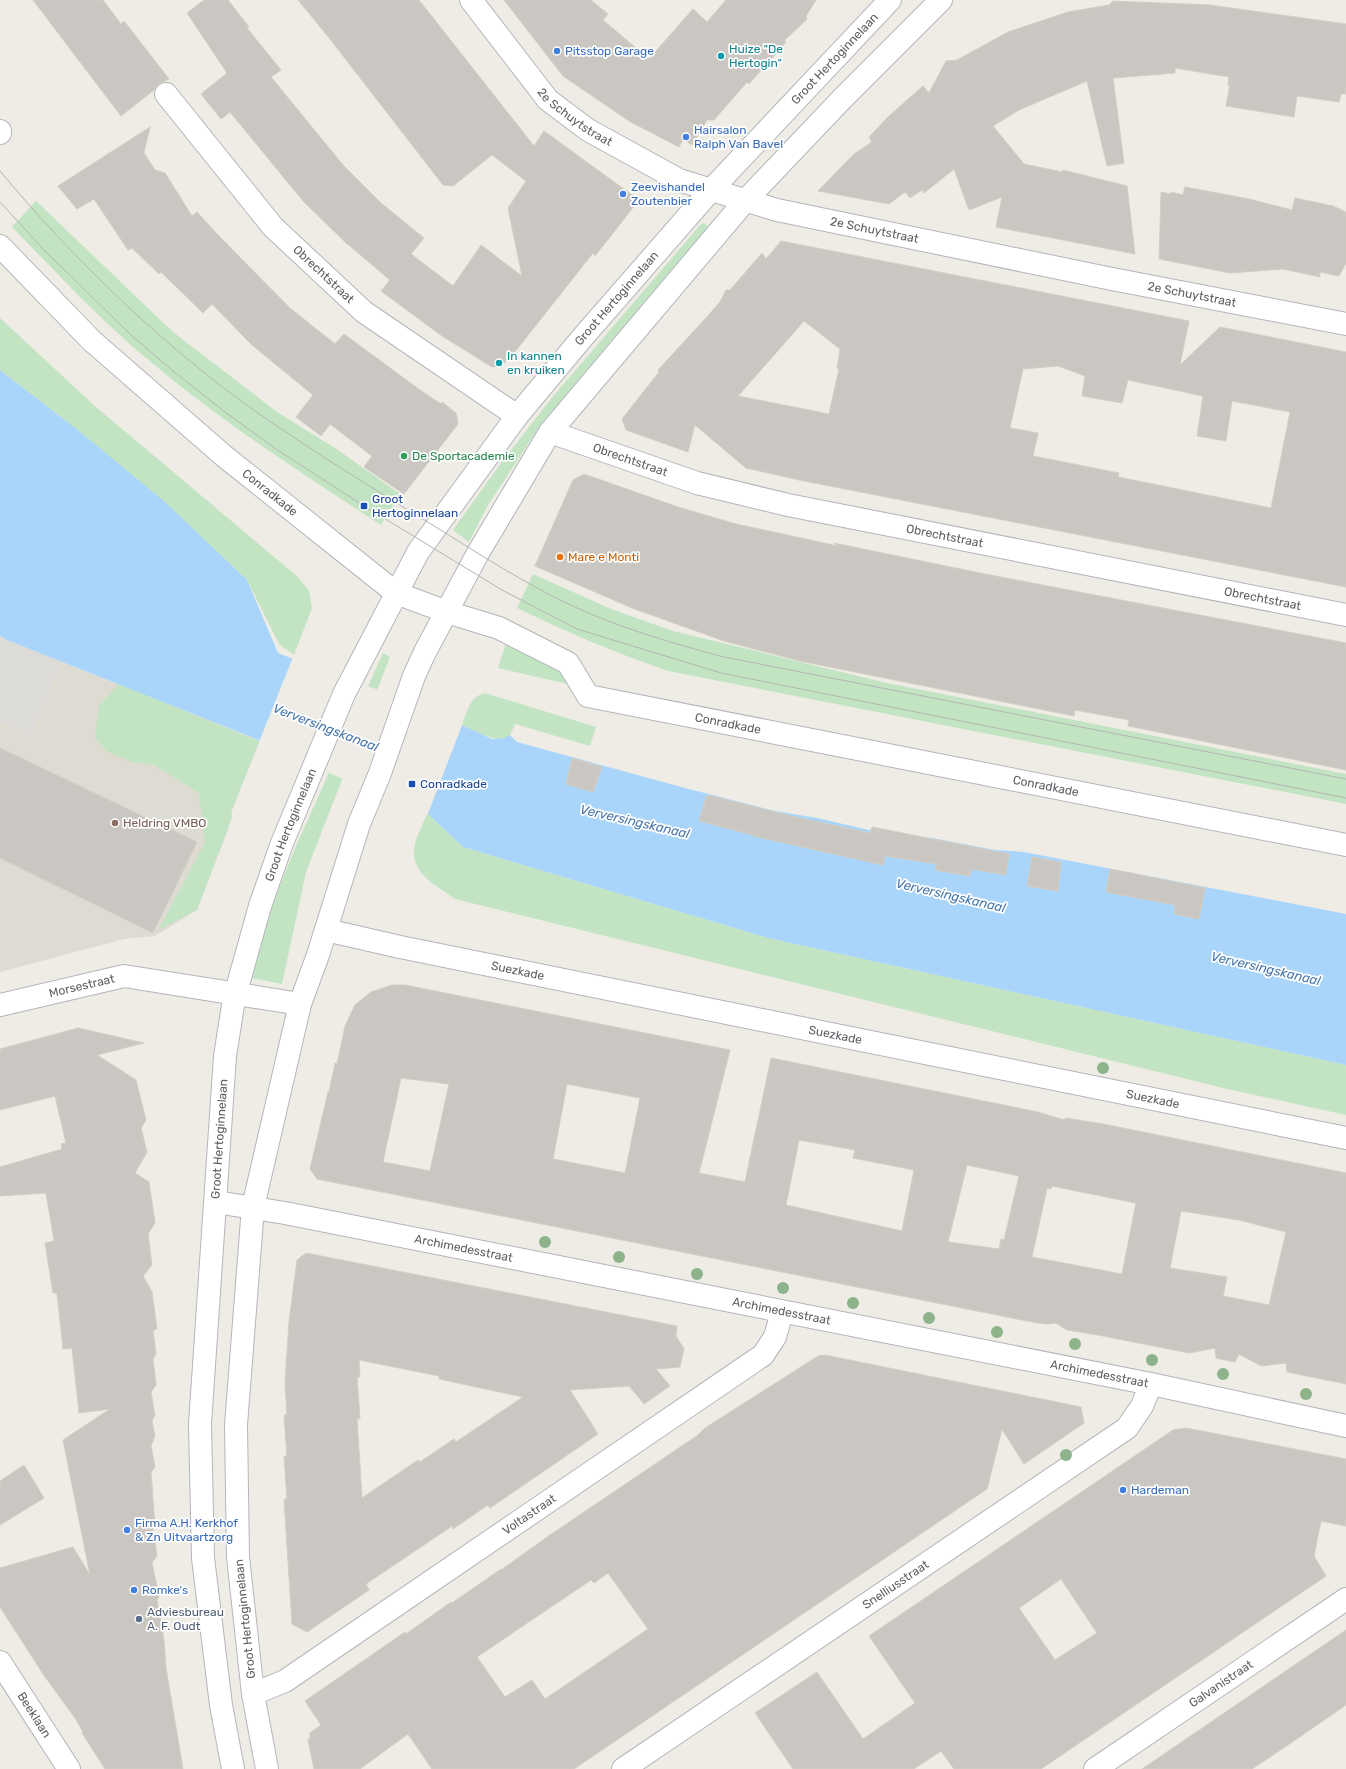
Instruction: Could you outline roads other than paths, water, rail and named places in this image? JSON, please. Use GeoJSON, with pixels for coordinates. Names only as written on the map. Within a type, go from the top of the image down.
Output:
{"type":"FeatureCollection","features":[{"type":"Feature","properties":{"kind":"street","name":"2e Schuytstraat"},"geometry":{"type":"LineString","coordinates":[[472,0],[548,100],[588,130],[679,180],[777,210],[1112,279],[1346,324]]}},
{"type":"Feature","properties":{"kind":"street","name":"Groot Hertoginnelaan"},"geometry":{"type":"LineString","coordinates":[[233,1769],[221,1704],[203,1558],[200,1424],[225,1056],[236,994],[260,906],[282,844],[344,694],[396,593],[424,543],[517,416],[582,338],[712,190],[890,0]]}},
{"type":"Feature","properties":{"kind":"street","name":"Groot Hertoginnelaan"},"geometry":{"type":"LineString","coordinates":[[267,1769],[253,1694],[238,1557],[236,1425],[253,1207],[300,1004],[326,930],[359,824],[380,773],[414,676],[425,652],[478,552],[550,432],[745,201],[842,99],[941,0]]}},
{"type":"Feature","properties":{"kind":"street","name":"Obrechtstraat"},"geometry":{"type":"LineString","coordinates":[[166,94],[273,227],[364,312],[517,416]]}},
{"type":"Feature","properties":{"kind":"street","name":"Conradkade"},"geometry":{"type":"LineString","coordinates":[[0,246],[92,341],[224,456],[396,593],[447,612],[499,628],[568,663],[588,696],[1346,845]]}},
{"type":"Feature","properties":{"kind":"street","name":"Obrechtstraat"},"geometry":{"type":"LineString","coordinates":[[550,432],[697,483],[788,505],[1346,615]]}},
{"type":"Feature","properties":{"kind":"street","name":"Suezkade"},"geometry":{"type":"LineString","coordinates":[[326,930],[400,947],[1346,1138]]}},
{"type":"Feature","properties":{"kind":"street","name":"Morsestraat"},"geometry":{"type":"LineString","coordinates":[[0,1005],[124,976],[236,994]]}},
{"type":"Feature","properties":{"kind":"street"},"geometry":{"type":"LineString","coordinates":[[236,994],[300,1004]]}},
{"type":"Feature","properties":{"kind":"street","name":"Archimedesstraat"},"geometry":{"type":"LineString","coordinates":[[216,1202],[253,1207],[1151,1384],[1346,1426]]}},
{"type":"Feature","properties":{"kind":"street","name":"Voltastraat"},"geometry":{"type":"LineString","coordinates":[[253,1694],[285,1680],[764,1355],[776,1337],[782,1312]]}},
{"type":"Feature","properties":{"kind":"street","name":"Snelliusstraat"},"geometry":{"type":"LineString","coordinates":[[623,1769],[1127,1428],[1142,1406],[1151,1384]]}},
{"type":"Feature","properties":{"kind":"street","name":"Galvanistraat"},"geometry":{"type":"LineString","coordinates":[[1095,1769],[1346,1599]]}},
{"type":"Feature","properties":{"kind":"street","name":"Beeklaan"},"geometry":{"type":"LineString","coordinates":[[0,1662],[69,1769]]}},
{"type":"Feature","properties":{"kind":"water","name":"Verversingskanaal"},"geometry":{"type":"Polygon","coordinates":[[[0,370],[79,431],[165,502],[247,580],[278,653],[462,725],[492,739],[504,738],[510,735],[517,742],[775,811],[817,818],[869,830],[932,838],[995,850],[1024,852],[1346,914],[1346,1065],[768,938],[463,847],[427,813],[261,741],[7,640],[0,636],[0,370]]]}},
{"type":"Feature","properties":{"kind":"tram line"},"geometry":{"type":"LineString","coordinates":[[0,171],[54,233],[112,292],[173,347],[237,398],[300,442],[499,566],[545,592],[593,615],[642,633],[724,657],[1346,779]]}},
{"type":"Feature","properties":{"kind":"tram line"},"geometry":{"type":"LineString","coordinates":[[0,202],[44,250],[131,335],[173,371],[225,412],[276,449],[364,506],[502,590],[577,629],[721,673],[1346,798]]}},
{"type":"Feature","properties":{"kind":"place","name":"Pitsstop Garage"},"geometry":{"type":"Point","coordinates":[557,51]}},
{"type":"Feature","properties":{"kind":"place","name":"Huize \"De Hertogin\""},"geometry":{"type":"Point","coordinates":[721,56]}},
{"type":"Feature","properties":{"kind":"place","name":"Hairsalon Ralph Van Bavel"},"geometry":{"type":"Point","coordinates":[686,137]}},
{"type":"Feature","properties":{"kind":"place","name":"Zeevishandel Zoutenbier"},"geometry":{"type":"Point","coordinates":[623,194]}},
{"type":"Feature","properties":{"kind":"place","name":"In kannen en kruiken"},"geometry":{"type":"Point","coordinates":[499,363]}},
{"type":"Feature","properties":{"kind":"place","name":"De Sportacademie"},"geometry":{"type":"Point","coordinates":[404,456]}},
{"type":"Feature","properties":{"kind":"place","name":"Groot Hertoginnelaan"},"geometry":{"type":"Point","coordinates":[364,506]}},
{"type":"Feature","properties":{"kind":"place","name":"Mare e Monti"},"geometry":{"type":"Point","coordinates":[560,557]}},
{"type":"Feature","properties":{"kind":"place","name":"Conradkade"},"geometry":{"type":"Point","coordinates":[412,784]}},
{"type":"Feature","properties":{"kind":"place","name":"Heldring VMBO"},"geometry":{"type":"Point","coordinates":[115,823]}},
{"type":"Feature","properties":{"kind":"place","name":"Hardeman"},"geometry":{"type":"Point","coordinates":[1123,1490]}},
{"type":"Feature","properties":{"kind":"place","name":"Firma A.H. Kerkhof & Zn Uitvaartzorg"},"geometry":{"type":"Point","coordinates":[127,1530]}},
{"type":"Feature","properties":{"kind":"place","name":"Romke's"},"geometry":{"type":"Point","coordinates":[134,1590]}},
{"type":"Feature","properties":{"kind":"place","name":"Adviesbureau A. F. Oudt"},"geometry":{"type":"Point","coordinates":[139,1619]}}]}
